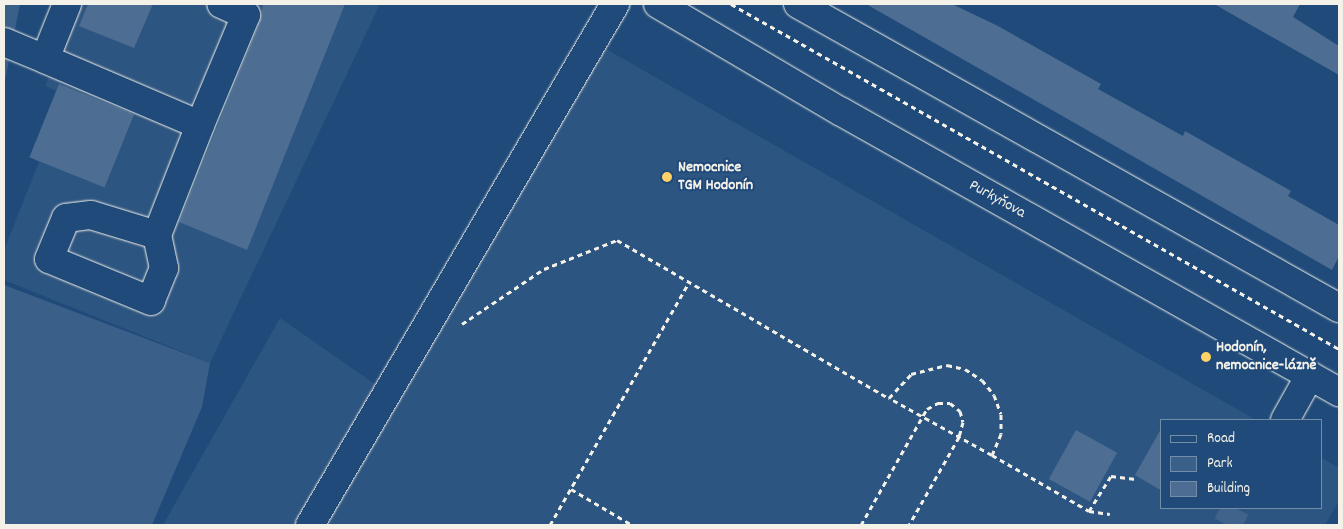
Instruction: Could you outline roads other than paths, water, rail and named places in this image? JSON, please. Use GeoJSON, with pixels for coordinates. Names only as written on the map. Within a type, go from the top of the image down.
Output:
{"type":"FeatureCollection","features":[{"type":"Feature","properties":{"kind":"street"},"geometry":{"type":"LineString","coordinates":[[45,59],[68,4]]}},
{"type":"Feature","properties":{"kind":"street"},"geometry":{"type":"LineString","coordinates":[[157,235],[246,15],[221,4]]}},
{"type":"Feature","properties":{"kind":"street"},"geometry":{"type":"LineString","coordinates":[[310,525],[616,4]]}},
{"type":"Feature","properties":{"kind":"street","name":"Purkyňova"},"geometry":{"type":"LineString","coordinates":[[658,4],[882,135],[1339,392]]}},
{"type":"Feature","properties":{"kind":"street"},"geometry":{"type":"LineString","coordinates":[[798,4],[1339,308]]}},
{"type":"Feature","properties":{"kind":"street"},"geometry":{"type":"LineString","coordinates":[[4,42],[200,125]]}},
{"type":"Feature","properties":{"kind":"street"},"geometry":{"type":"LineString","coordinates":[[1285,419],[1310,375]]}},
{"type":"Feature","properties":{"kind":"tunnel"},"geometry":{"type":"LineString","coordinates":[[1227,525],[1235,509]]}},
{"type":"Feature","properties":{"kind":"place","name":"Nemocnice TGM Hodonín"},"geometry":{"type":"Point","coordinates":[667,177]}},
{"type":"Feature","properties":{"kind":"place","name":"Hodonín, nemocnice-lázně"},"geometry":{"type":"Point","coordinates":[1206,357]}}]}
